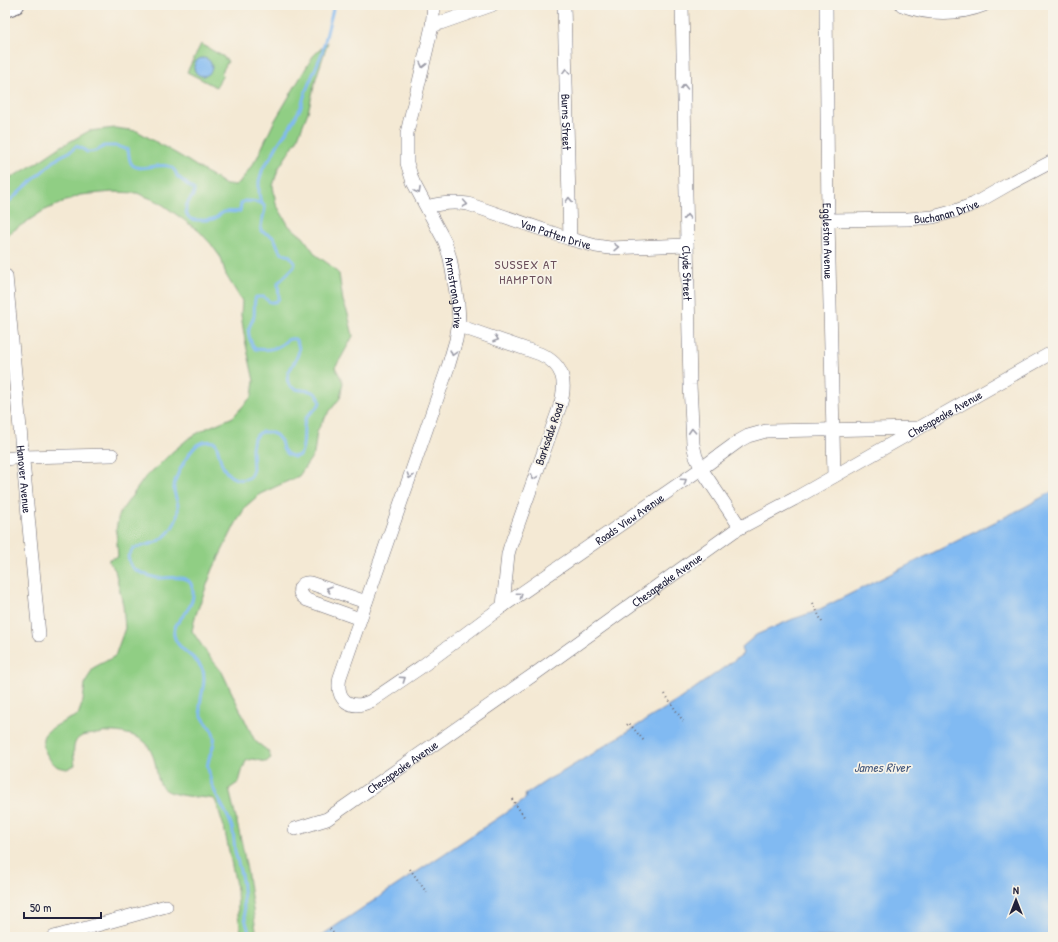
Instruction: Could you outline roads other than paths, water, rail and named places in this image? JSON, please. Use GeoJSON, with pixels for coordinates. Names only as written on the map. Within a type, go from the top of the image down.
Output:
{"type":"FeatureCollection","features":[{"type":"Feature","properties":{"kind":"main road"},"geometry":{"type":"LineString","coordinates":[[5,9],[16,5]]}},
{"type":"Feature","properties":{"kind":"street","name":"Armstrong Drive"},"geometry":{"type":"LineString","coordinates":[[371,701],[361,705],[350,704],[342,697],[338,684],[448,367],[459,326],[458,304],[450,258],[445,242],[413,182],[407,163],[407,133],[432,26],[434,5]]}},
{"type":"Feature","properties":{"kind":"street"},"geometry":{"type":"LineString","coordinates":[[459,5],[473,12]]}},
{"type":"Feature","properties":{"kind":"street"},"geometry":{"type":"LineString","coordinates":[[432,26],[492,5]]}},
{"type":"Feature","properties":{"kind":"street","name":"Burns Street"},"geometry":{"type":"LineString","coordinates":[[564,5],[570,240]]}},
{"type":"Feature","properties":{"kind":"street","name":"Clyde Street"},"geometry":{"type":"LineString","coordinates":[[682,5],[690,385],[693,444],[696,457],[702,468],[740,527]]}},
{"type":"Feature","properties":{"kind":"street","name":"Eggleston Avenue"},"geometry":{"type":"LineString","coordinates":[[826,5],[828,220],[834,476]]}},
{"type":"Feature","properties":{"kind":"street"},"geometry":{"type":"LineString","coordinates":[[902,5],[929,12],[965,10],[984,5]]}},
{"type":"Feature","properties":{"kind":"street","name":"Buchanan Drive"},"geometry":{"type":"LineString","coordinates":[[828,220],[908,219],[933,216],[955,211],[974,204],[1008,184],[1053,161]]}},
{"type":"Feature","properties":{"kind":"street","name":"Van Patten Drive"},"geometry":{"type":"LineString","coordinates":[[427,207],[450,202],[468,204],[570,240],[596,246],[610,248],[687,245]]}},
{"type":"Feature","properties":{"kind":"street","name":"Hanover Avenue"},"geometry":{"type":"LineString","coordinates":[[6,276],[38,635]]}},
{"type":"Feature","properties":{"kind":"street","name":"Barksdale Road"},"geometry":{"type":"LineString","coordinates":[[459,326],[540,354],[555,364],[563,377],[564,390],[560,406],[508,554],[503,606]]}},
{"type":"Feature","properties":{"kind":"street","name":"Chesapeake Avenue"},"geometry":{"type":"LineString","coordinates":[[295,829],[327,819],[740,527],[794,499],[1053,352]]}},
{"type":"Feature","properties":{"kind":"street","name":"Roads View Avenue"},"geometry":{"type":"LineString","coordinates":[[371,701],[421,667],[503,606],[748,436],[766,432],[919,428]]}},
{"type":"Feature","properties":{"kind":"street"},"geometry":{"type":"LineString","coordinates":[[5,459],[22,457],[112,455]]}},
{"type":"Feature","properties":{"kind":"street"},"geometry":{"type":"LineString","coordinates":[[360,619],[307,600],[300,594],[301,586],[305,582],[310,583],[366,602]]}},
{"type":"Feature","properties":{"kind":"street"},"geometry":{"type":"LineString","coordinates":[[54,937],[166,906]]}},
{"type":"Feature","properties":{"kind":"water"},"geometry":{"type":"Polygon","coordinates":[[[199,58],[207,58],[212,63],[210,74],[207,76],[199,76],[194,71],[194,63],[199,58]]]}},
{"type":"Feature","properties":{"kind":"water","name":"James River"},"geometry":{"type":"Polygon","coordinates":[[[1053,491],[1053,937],[319,937],[504,814],[526,798],[525,795],[549,779],[677,701],[743,654],[741,648],[756,635],[793,619],[814,612],[1023,508],[1053,491]]]}},
{"type":"Feature","properties":{"kind":"waterway"},"geometry":{"type":"LineString","coordinates":[[261,203],[259,181],[263,168],[301,107],[305,93],[322,53],[334,5]]}},
{"type":"Feature","properties":{"kind":"waterway"},"geometry":{"type":"LineString","coordinates":[[5,205],[53,162],[71,151],[76,146],[87,152],[96,151],[104,146],[117,146],[128,150],[130,162],[135,167],[141,168],[162,165],[169,166],[174,169],[177,176],[194,190],[194,195],[186,205],[187,216],[192,219],[206,220],[216,218],[224,212],[240,211],[241,204],[244,201],[261,203],[265,209],[261,231],[273,237],[280,251],[290,256],[295,263],[294,267],[278,283],[279,298],[277,301],[271,302],[264,297],[256,297],[254,316],[249,328],[249,337],[255,349],[272,349],[290,339],[295,339],[298,345],[299,351],[287,377],[288,382],[290,386],[298,390],[311,391],[315,393],[320,400],[318,406],[306,418],[303,446],[300,455],[294,457],[287,454],[283,449],[281,441],[276,435],[269,432],[261,432],[254,438],[252,448],[253,469],[250,477],[239,480],[228,474],[222,466],[215,442],[210,441],[197,445],[186,459],[174,484],[178,512],[172,528],[161,539],[133,549],[128,556],[132,567],[139,572],[157,578],[186,579],[192,586],[192,602],[177,624],[174,630],[174,635],[179,645],[196,661],[203,671],[204,686],[200,710],[203,718],[212,730],[214,740],[208,765],[210,779],[232,827],[235,851],[242,880],[244,914],[250,937]]}},
{"type":"Feature","properties":{"kind":"district","name":"SUSSEX AT HAMPTON"},"geometry":{"type":"Point","coordinates":[526,272]}}]}
